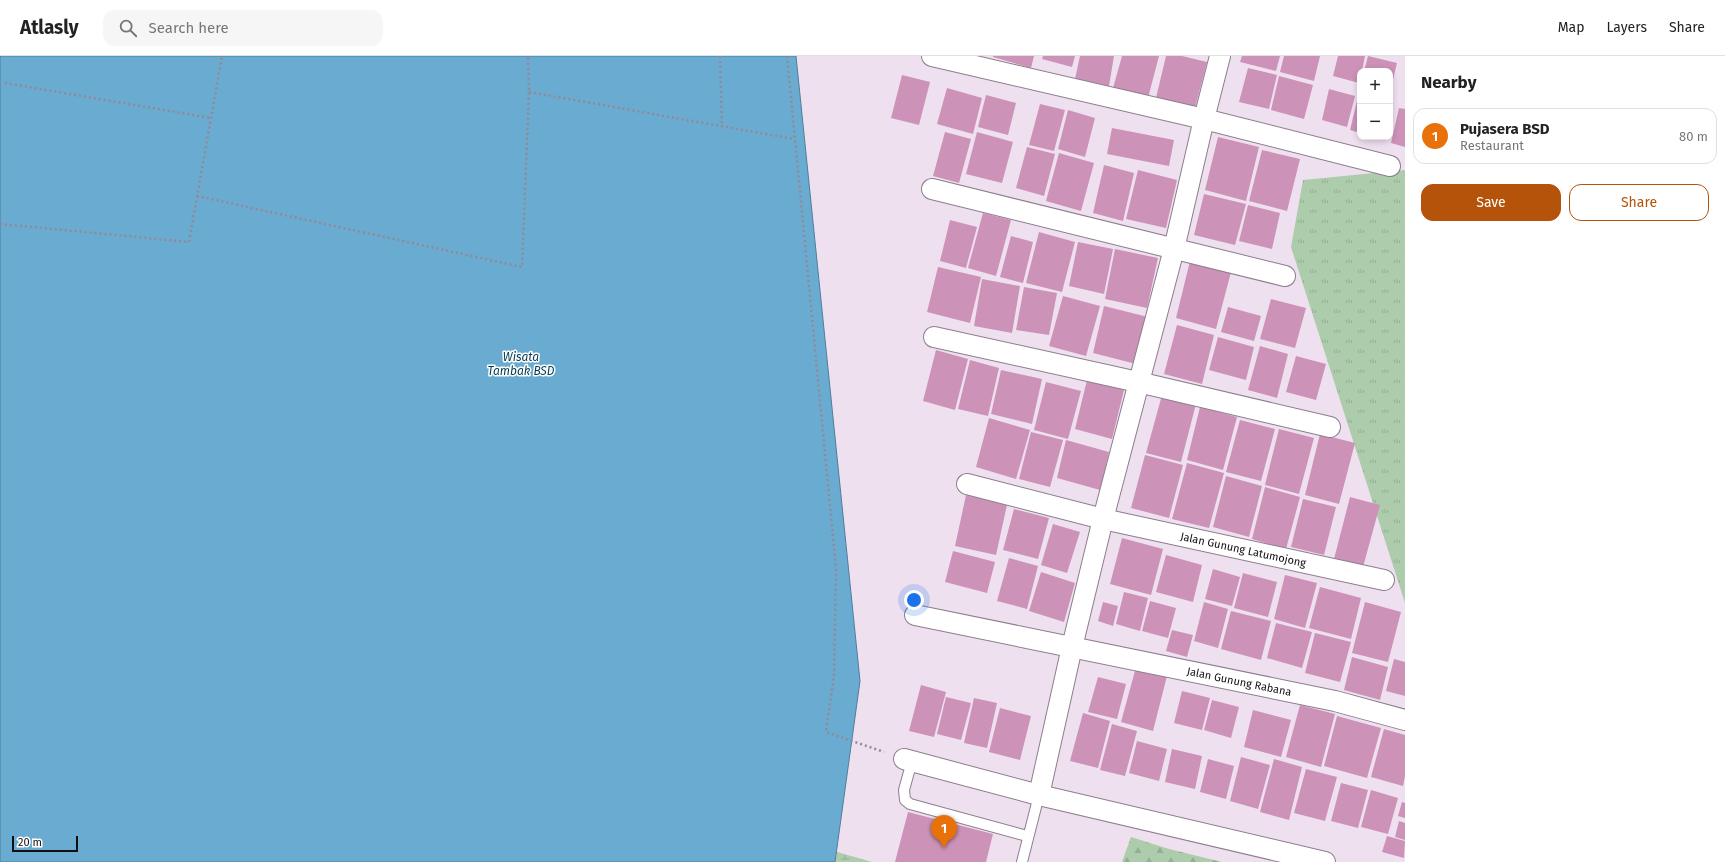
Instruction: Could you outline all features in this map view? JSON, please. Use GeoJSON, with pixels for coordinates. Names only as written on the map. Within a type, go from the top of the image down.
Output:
{"type":"FeatureCollection","features":[{"type":"Feature","properties":{"kind":"street"},"geometry":{"type":"LineString","coordinates":[[932,56],[1204,120],[1390,166]]}},
{"type":"Feature","properties":{"kind":"street"},"geometry":{"type":"LineString","coordinates":[[1040,795],[1072,646],[1138,382],[1174,249],[1220,56]]}},
{"type":"Feature","properties":{"kind":"street"},"geometry":{"type":"LineString","coordinates":[[932,189],[1285,276]]}},
{"type":"Feature","properties":{"kind":"street"},"geometry":{"type":"LineString","coordinates":[[934,337],[1138,382],[1330,427]]}},
{"type":"Feature","properties":{"kind":"street","name":"Jalan Gunung Latumojong"},"geometry":{"type":"LineString","coordinates":[[967,484],[1103,519],[1384,580]]}},
{"type":"Feature","properties":{"kind":"street","name":"Jalan Gunung Rabana"},"geometry":{"type":"LineString","coordinates":[[914,615],[1072,646],[1335,701],[1405,720]]}},
{"type":"Feature","properties":{"kind":"street"},"geometry":{"type":"LineString","coordinates":[[908,760],[1040,795],[1325,862]]}},
{"type":"Feature","properties":{"kind":"lane"},"geometry":{"type":"LineString","coordinates":[[908,760],[904,790],[905,800],[910,804],[1027,836]]}},
{"type":"Feature","properties":{"kind":"lane"},"geometry":{"type":"LineString","coordinates":[[1022,862],[1027,836],[1040,795]]}},
{"type":"Feature","properties":{"kind":"path"},"geometry":{"type":"LineString","coordinates":[[0,224],[189,242],[222,56]]}},
{"type":"Feature","properties":{"kind":"path"},"geometry":{"type":"LineString","coordinates":[[197,196],[522,267],[529,92],[528,56]]}},
{"type":"Feature","properties":{"kind":"path"},"geometry":{"type":"LineString","coordinates":[[720,56],[722,126]]}},
{"type":"Feature","properties":{"kind":"path"},"geometry":{"type":"LineString","coordinates":[[787,56],[836,568],[834,674],[826,732],[908,760]]}},
{"type":"Feature","properties":{"kind":"path"},"geometry":{"type":"LineString","coordinates":[[5,84],[211,118]]}},
{"type":"Feature","properties":{"kind":"path"},"geometry":{"type":"LineString","coordinates":[[529,92],[794,139]]}},
{"type":"Feature","properties":{"kind":"green space"},"geometry":{"type":"Polygon","coordinates":[[[1405,170],[1405,603],[1291,247],[1303,180],[1405,170]]]}},
{"type":"Feature","properties":{"kind":"green space"},"geometry":{"type":"Polygon","coordinates":[[[1131,837],[1169,849],[1222,862],[1122,862],[1131,837]]]}},
{"type":"Feature","properties":{"kind":"green space"},"geometry":{"type":"Polygon","coordinates":[[[837,852],[872,862],[835,862],[837,852]]]}},
{"type":"Feature","properties":{"kind":"water","name":"Wisata Tambak BSD"},"geometry":{"type":"Polygon","coordinates":[[[0,56],[796,56],[860,681],[835,862],[0,862],[0,56]]]}},
{"type":"Feature","properties":{"kind":"building"},"geometry":{"type":"Polygon","coordinates":[[[993,56],[1034,56],[1031,68],[993,56]]]}},
{"type":"Feature","properties":{"kind":"building"},"geometry":{"type":"Polygon","coordinates":[[[1043,56],[1075,56],[1072,67],[1042,59],[1043,56]]]}},
{"type":"Feature","properties":{"kind":"building"},"geometry":{"type":"Polygon","coordinates":[[[1080,56],[1114,56],[1109,86],[1075,79],[1080,56]]]}},
{"type":"Feature","properties":{"kind":"building"},"geometry":{"type":"Polygon","coordinates":[[[1122,56],[1159,56],[1148,98],[1113,88],[1122,56]]]}},
{"type":"Feature","properties":{"kind":"building"},"geometry":{"type":"Polygon","coordinates":[[[1166,56],[1182,56],[1207,62],[1194,112],[1155,102],[1166,56]]]}},
{"type":"Feature","properties":{"kind":"building"},"geometry":{"type":"Polygon","coordinates":[[[1242,56],[1280,56],[1276,71],[1240,62],[1242,56]]]}},
{"type":"Feature","properties":{"kind":"building"},"geometry":{"type":"Polygon","coordinates":[[[1284,56],[1320,56],[1314,81],[1280,72],[1284,56]]]}},
{"type":"Feature","properties":{"kind":"building"},"geometry":{"type":"Polygon","coordinates":[[[1338,56],[1365,56],[1363,68],[1357,68],[1357,82],[1333,76],[1338,56]]]}},
{"type":"Feature","properties":{"kind":"building"},"geometry":{"type":"Polygon","coordinates":[[[1368,56],[1397,63],[1393,80],[1393,68],[1365,68],[1368,56]]]}},
{"type":"Feature","properties":{"kind":"building"},"geometry":{"type":"Polygon","coordinates":[[[1248,68],[1277,75],[1269,109],[1239,102],[1248,68]]]}},
{"type":"Feature","properties":{"kind":"building"},"geometry":{"type":"Polygon","coordinates":[[[902,75],[930,82],[919,125],[891,118],[902,75]]]}},
{"type":"Feature","properties":{"kind":"building"},"geometry":{"type":"Polygon","coordinates":[[[1279,76],[1313,85],[1304,119],[1271,110],[1279,76]]]}},
{"type":"Feature","properties":{"kind":"building"},"geometry":{"type":"Polygon","coordinates":[[[947,88],[982,98],[973,134],[937,124],[947,88]]]}},
{"type":"Feature","properties":{"kind":"building"},"geometry":{"type":"Polygon","coordinates":[[[1329,89],[1355,96],[1347,127],[1322,120],[1329,89]]]}},
{"type":"Feature","properties":{"kind":"building"},"geometry":{"type":"Polygon","coordinates":[[[986,95],[1016,103],[1008,135],[978,127],[986,95]]]}},
{"type":"Feature","properties":{"kind":"building"},"geometry":{"type":"Polygon","coordinates":[[[1357,101],[1357,132],[1350,130],[1357,101]]]}},
{"type":"Feature","properties":{"kind":"building"},"geometry":{"type":"Polygon","coordinates":[[[1040,104],[1065,110],[1054,151],[1029,145],[1040,104]]]}},
{"type":"Feature","properties":{"kind":"building"},"geometry":{"type":"Polygon","coordinates":[[[1399,108],[1405,109],[1405,147],[1391,143],[1393,140],[1399,108]]]}},
{"type":"Feature","properties":{"kind":"building"},"geometry":{"type":"Polygon","coordinates":[[[1068,110],[1095,118],[1085,157],[1058,149],[1068,110]]]}},
{"type":"Feature","properties":{"kind":"building"},"geometry":{"type":"Polygon","coordinates":[[[1112,128],[1174,140],[1169,166],[1107,154],[1112,128]]]}},
{"type":"Feature","properties":{"kind":"building"},"geometry":{"type":"Polygon","coordinates":[[[945,132],[971,139],[959,183],[933,176],[945,132]]]}},
{"type":"Feature","properties":{"kind":"building"},"geometry":{"type":"Polygon","coordinates":[[[977,132],[1013,142],[1002,183],[966,174],[977,132]]]}},
{"type":"Feature","properties":{"kind":"building"},"geometry":{"type":"Polygon","coordinates":[[[1218,137],[1259,147],[1246,201],[1205,190],[1218,137]]]}},
{"type":"Feature","properties":{"kind":"building"},"geometry":{"type":"Polygon","coordinates":[[[1027,147],[1055,154],[1044,196],[1016,188],[1027,147]]]}},
{"type":"Feature","properties":{"kind":"building"},"geometry":{"type":"Polygon","coordinates":[[[1262,150],[1300,159],[1287,211],[1249,201],[1262,150]]]}},
{"type":"Feature","properties":{"kind":"building"},"geometry":{"type":"Polygon","coordinates":[[[1059,153],[1094,163],[1081,211],[1046,201],[1059,153]]]}},
{"type":"Feature","properties":{"kind":"building"},"geometry":{"type":"Polygon","coordinates":[[[1104,165],[1134,173],[1123,221],[1093,213],[1104,165]]]}},
{"type":"Feature","properties":{"kind":"building"},"geometry":{"type":"Polygon","coordinates":[[[1138,170],[1177,180],[1166,228],[1126,219],[1138,170]]]}},
{"type":"Feature","properties":{"kind":"building"},"geometry":{"type":"Polygon","coordinates":[[[1204,194],[1246,204],[1235,245],[1194,235],[1204,194]]]}},
{"type":"Feature","properties":{"kind":"building"},"geometry":{"type":"Polygon","coordinates":[[[1248,205],[1280,213],[1272,249],[1239,241],[1248,205]]]}},
{"type":"Feature","properties":{"kind":"building"},"geometry":{"type":"Polygon","coordinates":[[[983,213],[1011,220],[996,276],[968,268],[983,213]]]}},
{"type":"Feature","properties":{"kind":"building"},"geometry":{"type":"Polygon","coordinates":[[[950,220],[977,227],[966,268],[940,261],[950,220]]]}},
{"type":"Feature","properties":{"kind":"building"},"geometry":{"type":"Polygon","coordinates":[[[1039,232],[1075,242],[1062,292],[1026,283],[1039,232]]]}},
{"type":"Feature","properties":{"kind":"building"},"geometry":{"type":"Polygon","coordinates":[[[1011,236],[1033,242],[1023,283],[1000,277],[1011,236]]]}},
{"type":"Feature","properties":{"kind":"building"},"geometry":{"type":"Polygon","coordinates":[[[1078,242],[1113,249],[1104,294],[1069,286],[1078,242]]]}},
{"type":"Feature","properties":{"kind":"building"},"geometry":{"type":"Polygon","coordinates":[[[1115,249],[1158,258],[1147,308],[1105,299],[1115,249]]]}},
{"type":"Feature","properties":{"kind":"building"},"geometry":{"type":"Polygon","coordinates":[[[1190,261],[1231,272],[1216,329],[1176,318],[1190,261]]]}},
{"type":"Feature","properties":{"kind":"building"},"geometry":{"type":"Polygon","coordinates":[[[938,267],[981,277],[970,323],[927,312],[938,267]]]}},
{"type":"Feature","properties":{"kind":"building"},"geometry":{"type":"Polygon","coordinates":[[[982,279],[1020,286],[1012,333],[974,326],[982,279]]]}},
{"type":"Feature","properties":{"kind":"building"},"geometry":{"type":"Polygon","coordinates":[[[1024,287],[1057,293],[1049,335],[1016,330],[1024,287]]]}},
{"type":"Feature","properties":{"kind":"building"},"geometry":{"type":"Polygon","coordinates":[[[1063,296],[1100,306],[1086,356],[1049,346],[1063,296]]]}},
{"type":"Feature","properties":{"kind":"building"},"geometry":{"type":"Polygon","coordinates":[[[1271,299],[1306,308],[1295,348],[1260,339],[1271,299]]]}},
{"type":"Feature","properties":{"kind":"building"},"geometry":{"type":"Polygon","coordinates":[[[1104,306],[1148,317],[1136,364],[1093,353],[1104,306]]]}},
{"type":"Feature","properties":{"kind":"building"},"geometry":{"type":"Polygon","coordinates":[[[1228,307],[1261,316],[1254,341],[1221,332],[1228,307]]]}},
{"type":"Feature","properties":{"kind":"building"},"geometry":{"type":"Polygon","coordinates":[[[1177,325],[1214,335],[1202,384],[1164,374],[1177,325]]]}},
{"type":"Feature","properties":{"kind":"building"},"geometry":{"type":"Polygon","coordinates":[[[1218,337],[1254,347],[1246,380],[1209,370],[1218,337]]]}},
{"type":"Feature","properties":{"kind":"building"},"geometry":{"type":"Polygon","coordinates":[[[1260,346],[1288,354],[1277,398],[1248,390],[1260,346]]]}},
{"type":"Feature","properties":{"kind":"building"},"geometry":{"type":"Polygon","coordinates":[[[936,350],[968,359],[955,410],[923,401],[936,350]]]}},
{"type":"Feature","properties":{"kind":"building"},"geometry":{"type":"Polygon","coordinates":[[[1296,356],[1326,364],[1316,400],[1286,392],[1296,356]]]}},
{"type":"Feature","properties":{"kind":"building"},"geometry":{"type":"Polygon","coordinates":[[[970,360],[999,368],[988,416],[958,409],[970,360]]]}},
{"type":"Feature","properties":{"kind":"building"},"geometry":{"type":"Polygon","coordinates":[[[1001,370],[1042,379],[1032,424],[991,414],[1001,370]]]}},
{"type":"Feature","properties":{"kind":"building"},"geometry":{"type":"Polygon","coordinates":[[[1087,380],[1124,390],[1112,439],[1075,429],[1087,380]]]}},
{"type":"Feature","properties":{"kind":"building"},"geometry":{"type":"Polygon","coordinates":[[[1046,382],[1081,391],[1068,439],[1034,430],[1046,382]]]}},
{"type":"Feature","properties":{"kind":"building"},"geometry":{"type":"Polygon","coordinates":[[[1162,395],[1196,404],[1181,462],[1146,453],[1162,395]]]}},
{"type":"Feature","properties":{"kind":"building"},"geometry":{"type":"Polygon","coordinates":[[[1200,407],[1237,417],[1223,470],[1187,460],[1200,407]]]}},
{"type":"Feature","properties":{"kind":"building"},"geometry":{"type":"Polygon","coordinates":[[[989,418],[1030,430],[1016,479],[976,467],[989,418]]]}},
{"type":"Feature","properties":{"kind":"building"},"geometry":{"type":"Polygon","coordinates":[[[1240,420],[1275,429],[1261,481],[1226,472],[1240,420]]]}},
{"type":"Feature","properties":{"kind":"building"},"geometry":{"type":"Polygon","coordinates":[[[1279,429],[1314,438],[1299,494],[1265,485],[1279,429]]]}},
{"type":"Feature","properties":{"kind":"building"},"geometry":{"type":"Polygon","coordinates":[[[1031,432],[1063,440],[1050,487],[1019,479],[1031,432]]]}},
{"type":"Feature","properties":{"kind":"building"},"geometry":{"type":"Polygon","coordinates":[[[1320,434],[1355,443],[1339,504],[1305,495],[1320,434]]]}},
{"type":"Feature","properties":{"kind":"building"},"geometry":{"type":"Polygon","coordinates":[[[1066,440],[1109,452],[1100,490],[1057,478],[1066,440]]]}},
{"type":"Feature","properties":{"kind":"building"},"geometry":{"type":"Polygon","coordinates":[[[1145,455],[1183,465],[1169,518],[1131,508],[1145,455]]]}},
{"type":"Feature","properties":{"kind":"building"},"geometry":{"type":"Polygon","coordinates":[[[1187,463],[1224,473],[1209,528],[1172,519],[1187,463]]]}},
{"type":"Feature","properties":{"kind":"building"},"geometry":{"type":"Polygon","coordinates":[[[1226,476],[1262,486],[1249,537],[1213,527],[1226,476]]]}},
{"type":"Feature","properties":{"kind":"building"},"geometry":{"type":"Polygon","coordinates":[[[1265,487],[1300,497],[1286,549],[1252,539],[1265,487]]]}},
{"type":"Feature","properties":{"kind":"building"},"geometry":{"type":"Polygon","coordinates":[[[966,495],[1007,505],[996,555],[955,546],[966,495]]]}},
{"type":"Feature","properties":{"kind":"building"},"geometry":{"type":"Polygon","coordinates":[[[1350,497],[1380,505],[1363,567],[1334,559],[1350,497]]]}},
{"type":"Feature","properties":{"kind":"building"},"geometry":{"type":"Polygon","coordinates":[[[1303,499],[1336,507],[1324,555],[1291,547],[1303,499]]]}},
{"type":"Feature","properties":{"kind":"building"},"geometry":{"type":"Polygon","coordinates":[[[1014,509],[1049,518],[1038,559],[1003,550],[1014,509]]]}},
{"type":"Feature","properties":{"kind":"building"},"geometry":{"type":"Polygon","coordinates":[[[1053,524],[1080,532],[1067,573],[1041,565],[1053,524]]]}},
{"type":"Feature","properties":{"kind":"building"},"geometry":{"type":"Polygon","coordinates":[[[1122,538],[1163,549],[1151,595],[1110,584],[1122,538]]]}},
{"type":"Feature","properties":{"kind":"building"},"geometry":{"type":"Polygon","coordinates":[[[953,551],[995,562],[987,593],[945,582],[953,551]]]}},
{"type":"Feature","properties":{"kind":"building"},"geometry":{"type":"Polygon","coordinates":[[[1166,555],[1202,565],[1193,602],[1156,592],[1166,555]]]}},
{"type":"Feature","properties":{"kind":"building"},"geometry":{"type":"Polygon","coordinates":[[[1009,558],[1038,566],[1027,609],[997,601],[1009,558]]]}},
{"type":"Feature","properties":{"kind":"building"},"geometry":{"type":"Polygon","coordinates":[[[1213,569],[1240,577],[1232,606],[1205,599],[1213,569]]]}},
{"type":"Feature","properties":{"kind":"building"},"geometry":{"type":"Polygon","coordinates":[[[1041,572],[1075,583],[1064,622],[1029,611],[1041,572]]]}},
{"type":"Feature","properties":{"kind":"building"},"geometry":{"type":"Polygon","coordinates":[[[1243,573],[1277,582],[1268,617],[1234,608],[1243,573]]]}},
{"type":"Feature","properties":{"kind":"building"},"geometry":{"type":"Polygon","coordinates":[[[1285,575],[1317,583],[1305,628],[1274,619],[1285,575]]]}},
{"type":"Feature","properties":{"kind":"building"},"geometry":{"type":"Polygon","coordinates":[[[1320,587],[1361,598],[1351,639],[1309,628],[1320,587]]]}},
{"type":"Feature","properties":{"kind":"building"},"geometry":{"type":"Polygon","coordinates":[[[1124,592],[1148,598],[1140,631],[1116,624],[1124,592]]]}},
{"type":"Feature","properties":{"kind":"building"},"geometry":{"type":"Polygon","coordinates":[[[1150,601],[1176,608],[1168,638],[1142,631],[1150,601]]]}},
{"type":"Feature","properties":{"kind":"building"},"geometry":{"type":"Polygon","coordinates":[[[1103,602],[1118,606],[1113,626],[1098,621],[1103,602]]]}},
{"type":"Feature","properties":{"kind":"building"},"geometry":{"type":"Polygon","coordinates":[[[1204,602],[1228,609],[1218,648],[1194,641],[1204,602]]]}},
{"type":"Feature","properties":{"kind":"building"},"geometry":{"type":"Polygon","coordinates":[[[1365,602],[1401,612],[1388,662],[1352,653],[1365,602]]]}},
{"type":"Feature","properties":{"kind":"building"},"geometry":{"type":"Polygon","coordinates":[[[1231,611],[1271,621],[1261,660],[1221,649],[1231,611]]]}},
{"type":"Feature","properties":{"kind":"building"},"geometry":{"type":"Polygon","coordinates":[[[1276,623],[1312,632],[1302,668],[1267,658],[1276,623]]]}},
{"type":"Feature","properties":{"kind":"building"},"geometry":{"type":"Polygon","coordinates":[[[1172,630],[1193,635],[1187,657],[1166,651],[1172,630]]]}},
{"type":"Feature","properties":{"kind":"building"},"geometry":{"type":"Polygon","coordinates":[[[1315,633],[1351,642],[1340,682],[1305,673],[1315,633]]]}},
{"type":"Feature","properties":{"kind":"building"},"geometry":{"type":"Polygon","coordinates":[[[1352,657],[1388,667],[1380,700],[1344,690],[1352,657]]]}},
{"type":"Feature","properties":{"kind":"building"},"geometry":{"type":"Polygon","coordinates":[[[1394,659],[1405,662],[1405,696],[1386,691],[1394,659]]]}},
{"type":"Feature","properties":{"kind":"building"},"geometry":{"type":"Polygon","coordinates":[[[1136,667],[1167,676],[1153,731],[1121,722],[1136,667]]]}},
{"type":"Feature","properties":{"kind":"building"},"geometry":{"type":"Polygon","coordinates":[[[1098,677],[1126,684],[1117,719],[1088,712],[1098,677]]]}},
{"type":"Feature","properties":{"kind":"building"},"geometry":{"type":"Polygon","coordinates":[[[921,685],[946,692],[934,737],[909,731],[921,685]]]}},
{"type":"Feature","properties":{"kind":"building"},"geometry":{"type":"Polygon","coordinates":[[[1182,691],[1210,698],[1202,730],[1174,723],[1182,691]]]}},
{"type":"Feature","properties":{"kind":"building"},"geometry":{"type":"Polygon","coordinates":[[[946,697],[971,703],[961,740],[937,734],[946,697]]]}},
{"type":"Feature","properties":{"kind":"building"},"geometry":{"type":"Polygon","coordinates":[[[974,698],[997,703],[987,748],[964,743],[974,698]]]}},
{"type":"Feature","properties":{"kind":"building"},"geometry":{"type":"Polygon","coordinates":[[[1212,700],[1239,707],[1231,738],[1204,730],[1212,700]]]}},
{"type":"Feature","properties":{"kind":"building"},"geometry":{"type":"Polygon","coordinates":[[[1300,705],[1335,714],[1321,767],[1286,757],[1300,705]]]}},
{"type":"Feature","properties":{"kind":"building"},"geometry":{"type":"Polygon","coordinates":[[[1000,708],[1031,716],[1020,760],[989,752],[1000,708]]]}},
{"type":"Feature","properties":{"kind":"building"},"geometry":{"type":"Polygon","coordinates":[[[1253,710],[1291,720],[1281,757],[1244,747],[1253,710]]]}},
{"type":"Feature","properties":{"kind":"building"},"geometry":{"type":"Polygon","coordinates":[[[1083,713],[1110,721],[1098,768],[1070,761],[1083,713]]]}},
{"type":"Feature","properties":{"kind":"building"},"geometry":{"type":"Polygon","coordinates":[[[1337,716],[1381,728],[1367,778],[1324,766],[1337,716]]]}},
{"type":"Feature","properties":{"kind":"building"},"geometry":{"type":"Polygon","coordinates":[[[1112,724],[1137,731],[1125,776],[1100,770],[1112,724]]]}},
{"type":"Feature","properties":{"kind":"building"},"geometry":{"type":"Polygon","coordinates":[[[1384,729],[1405,735],[1405,776],[1403,786],[1371,777],[1384,729]]]}},
{"type":"Feature","properties":{"kind":"building"},"geometry":{"type":"Polygon","coordinates":[[[1137,741],[1167,749],[1159,781],[1129,773],[1137,741]]]}},
{"type":"Feature","properties":{"kind":"building"},"geometry":{"type":"Polygon","coordinates":[[[1172,749],[1202,756],[1195,789],[1165,782],[1172,749]]]}},
{"type":"Feature","properties":{"kind":"building"},"geometry":{"type":"Polygon","coordinates":[[[1241,757],[1270,765],[1258,809],[1230,801],[1241,757]]]}},
{"type":"Feature","properties":{"kind":"building"},"geometry":{"type":"Polygon","coordinates":[[[1208,759],[1234,766],[1226,799],[1200,792],[1208,759]]]}},
{"type":"Feature","properties":{"kind":"building"},"geometry":{"type":"Polygon","coordinates":[[[1274,759],[1302,767],[1289,820],[1260,812],[1274,759]]]}},
{"type":"Feature","properties":{"kind":"building"},"geometry":{"type":"Polygon","coordinates":[[[1306,769],[1337,777],[1325,821],[1294,813],[1306,769]]]}},
{"type":"Feature","properties":{"kind":"building"},"geometry":{"type":"Polygon","coordinates":[[[1341,783],[1368,790],[1358,828],[1331,821],[1341,783]]]}},
{"type":"Feature","properties":{"kind":"building"},"geometry":{"type":"Polygon","coordinates":[[[1371,790],[1398,798],[1388,834],[1361,827],[1371,790]]]}},
{"type":"Feature","properties":{"kind":"building"},"geometry":{"type":"Polygon","coordinates":[[[1402,802],[1405,803],[1405,818],[1398,816],[1402,802]]]}},
{"type":"Feature","properties":{"kind":"building"},"geometry":{"type":"Polygon","coordinates":[[[908,812],[993,834],[986,862],[895,862],[908,812]]]}},
{"type":"Feature","properties":{"kind":"building"},"geometry":{"type":"Polygon","coordinates":[[[1399,821],[1405,823],[1405,840],[1395,837],[1399,821]]]}},
{"type":"Feature","properties":{"kind":"building"},"geometry":{"type":"Polygon","coordinates":[[[1387,836],[1405,841],[1404,858],[1382,852],[1387,836]]]}},
{"type":"Feature","properties":{"kind":"place","name":"Pujasera BSD"},"geometry":{"type":"Point","coordinates":[944,848]}}]}
